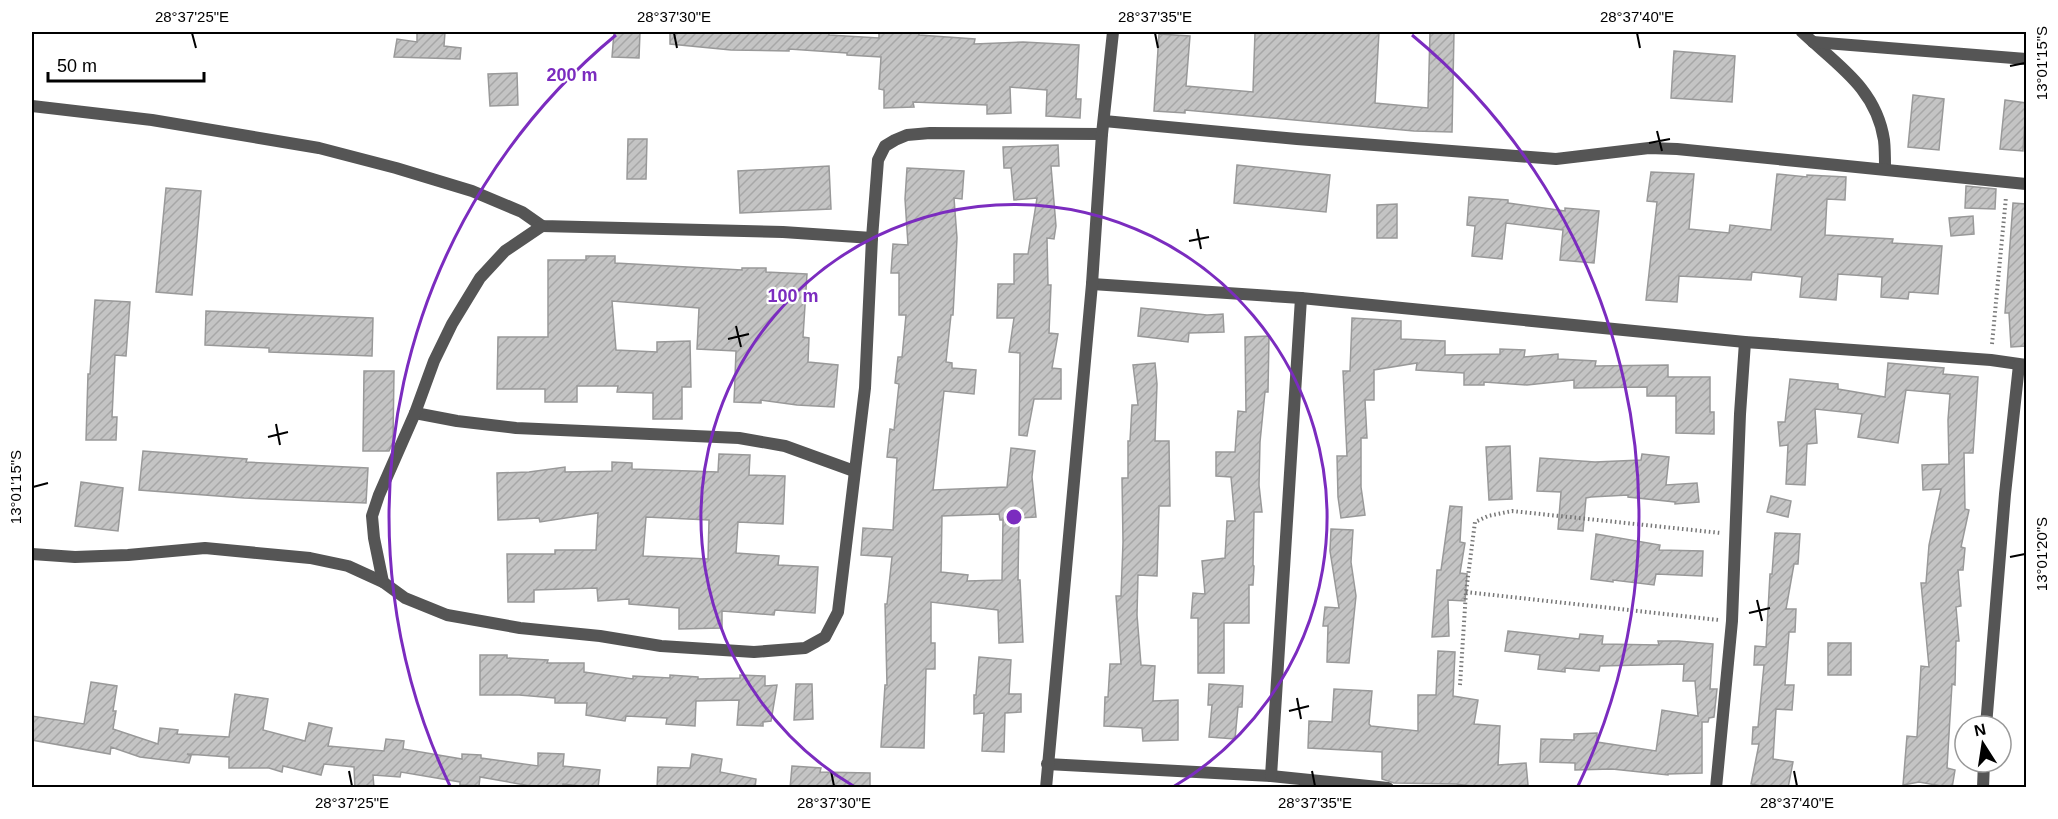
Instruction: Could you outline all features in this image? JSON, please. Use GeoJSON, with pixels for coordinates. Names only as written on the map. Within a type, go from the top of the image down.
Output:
{"type":"FeatureCollection","features":[{"type":"Feature","properties":{"kind":"street"},"geometry":{"type":"LineString","coordinates":[[1046,788],[1092,284],[1102,135],[1113,32]]}},
{"type":"Feature","properties":{"kind":"street"},"geometry":{"type":"LineString","coordinates":[[1802,32],[1839,63],[1857,82],[1870,102],[1884,140],[1885,168]]}},
{"type":"Feature","properties":{"kind":"street"},"geometry":{"type":"LineString","coordinates":[[1813,42],[2026,59]]}},
{"type":"Feature","properties":{"kind":"street"},"geometry":{"type":"LineString","coordinates":[[32,106],[152,120],[320,148],[472,191],[522,212],[542,226],[783,232],[872,238]]}},
{"type":"Feature","properties":{"kind":"street"},"geometry":{"type":"LineString","coordinates":[[1104,121],[1556,159],[1649,148],[1885,168],[2026,184]]}},
{"type":"Feature","properties":{"kind":"street"},"geometry":{"type":"LineString","coordinates":[[32,554],[75,557],[128,555],[185,549],[237,550],[310,558],[348,566],[383,582],[405,598],[447,615],[520,628],[600,636],[661,646],[754,652],[805,648],[825,637],[838,612],[865,388],[878,160],[885,146],[907,135],[930,133],[1102,135]]}},
{"type":"Feature","properties":{"kind":"street"},"geometry":{"type":"LineString","coordinates":[[383,582],[372,516],[434,361],[456,316],[480,278],[505,251],[542,226]]}},
{"type":"Feature","properties":{"kind":"street"},"geometry":{"type":"LineString","coordinates":[[1092,284],[1301,297],[1745,342],[1991,360],[2023,365],[2005,494],[1987,714]]}},
{"type":"Feature","properties":{"kind":"street"},"geometry":{"type":"LineString","coordinates":[[1271,776],[1301,297]]}},
{"type":"Feature","properties":{"kind":"street"},"geometry":{"type":"LineString","coordinates":[[1716,788],[1732,621],[1745,342]]}},
{"type":"Feature","properties":{"kind":"street"},"geometry":{"type":"LineString","coordinates":[[415,413],[457,422],[516,428],[739,438],[785,447],[854,471]]}},
{"type":"Feature","properties":{"kind":"street"},"geometry":{"type":"LineString","coordinates":[[1047,764],[1271,776],[1388,788]]}},
{"type":"Feature","properties":{"kind":"path"},"geometry":{"type":"LineString","coordinates":[[1991,360],[2007,182]]}},
{"type":"Feature","properties":{"kind":"path"},"geometry":{"type":"LineString","coordinates":[[1460,685],[1466,592],[1475,522],[1488,516],[1512,511],[1736,534]]}},
{"type":"Feature","properties":{"kind":"path"},"geometry":{"type":"LineString","coordinates":[[1466,592],[1732,621]]}},
{"type":"Feature","properties":{"kind":"building"},"geometry":{"type":"Polygon","coordinates":[[[417,32],[445,32],[444,46],[461,48],[460,59],[394,57],[397,39],[417,42],[417,32]]]}},
{"type":"Feature","properties":{"kind":"building"},"geometry":{"type":"Polygon","coordinates":[[[614,32],[640,32],[639,58],[612,57],[614,32]]]}},
{"type":"Feature","properties":{"kind":"building"},"geometry":{"type":"Polygon","coordinates":[[[670,32],[829,32],[829,35],[879,38],[879,32],[919,32],[919,35],[975,39],[974,44],[1023,42],[1079,45],[1076,99],[1081,99],[1080,118],[1046,116],[1047,90],[1010,87],[1011,113],[987,114],[987,105],[913,102],[914,107],[884,108],[884,90],[879,89],[881,57],[789,49],[789,51],[731,50],[670,44],[670,32]]]}},
{"type":"Feature","properties":{"kind":"building"},"geometry":{"type":"Polygon","coordinates":[[[1255,32],[1379,32],[1375,103],[1428,108],[1430,32],[1454,32],[1452,132],[1414,131],[1185,110],[1185,113],[1154,111],[1159,34],[1190,36],[1186,86],[1253,92],[1255,32]]]}},
{"type":"Feature","properties":{"kind":"building"},"geometry":{"type":"Polygon","coordinates":[[[1674,51],[1735,56],[1732,102],[1671,98],[1674,51]]]}},
{"type":"Feature","properties":{"kind":"building"},"geometry":{"type":"Polygon","coordinates":[[[517,73],[518,105],[490,106],[488,74],[517,73]]]}},
{"type":"Feature","properties":{"kind":"building"},"geometry":{"type":"Polygon","coordinates":[[[1913,95],[1944,99],[1939,150],[1908,147],[1913,95]]]}},
{"type":"Feature","properties":{"kind":"building"},"geometry":{"type":"Polygon","coordinates":[[[2005,100],[2026,103],[2023,151],[2000,149],[2005,100]]]}},
{"type":"Feature","properties":{"kind":"building"},"geometry":{"type":"Polygon","coordinates":[[[628,139],[647,139],[646,179],[627,179],[628,139]]]}},
{"type":"Feature","properties":{"kind":"building"},"geometry":{"type":"Polygon","coordinates":[[[1058,145],[1059,166],[1051,166],[1056,226],[1054,239],[1047,238],[1048,285],[1051,285],[1049,333],[1058,334],[1052,368],[1061,369],[1061,399],[1034,399],[1027,436],[1019,435],[1020,353],[1009,352],[1014,318],[997,318],[998,284],[1014,284],[1014,254],[1028,254],[1037,198],[1014,200],[1011,168],[1004,168],[1003,147],[1058,145]]]}},
{"type":"Feature","properties":{"kind":"building"},"geometry":{"type":"Polygon","coordinates":[[[1237,165],[1330,175],[1326,212],[1234,203],[1237,165]]]}},
{"type":"Feature","properties":{"kind":"building"},"geometry":{"type":"Polygon","coordinates":[[[829,166],[831,209],[740,213],[738,171],[829,166]]]}},
{"type":"Feature","properties":{"kind":"building"},"geometry":{"type":"Polygon","coordinates":[[[907,168],[964,171],[962,199],[954,198],[957,238],[953,315],[951,315],[946,362],[952,363],[952,368],[976,370],[974,394],[944,391],[933,490],[1007,487],[1011,448],[1035,451],[1032,477],[1036,517],[1019,518],[1018,580],[1020,580],[1023,642],[999,643],[998,610],[931,602],[931,643],[935,643],[935,669],[926,669],[924,748],[881,747],[885,685],[887,685],[885,604],[887,604],[892,557],[861,555],[863,528],[893,530],[897,458],[887,457],[890,429],[894,430],[899,384],[895,383],[898,357],[902,357],[906,315],[899,315],[899,273],[891,273],[893,244],[908,245],[905,199],[907,168]],[[999,514],[942,516],[941,572],[968,575],[967,581],[1002,580],[1003,520],[1000,520],[999,514]]]}},
{"type":"Feature","properties":{"kind":"building"},"geometry":{"type":"Polygon","coordinates":[[[1651,172],[1694,174],[1689,229],[1729,233],[1730,225],[1771,230],[1777,174],[1846,177],[1845,200],[1827,199],[1825,235],[1893,239],[1892,243],[1942,246],[1938,294],[1909,292],[1908,299],[1881,297],[1882,277],[1838,274],[1836,300],[1800,297],[1802,277],[1752,272],[1751,280],[1679,276],[1677,302],[1646,300],[1657,202],[1647,201],[1651,172]]]}},
{"type":"Feature","properties":{"kind":"building"},"geometry":{"type":"Polygon","coordinates":[[[1966,186],[1996,189],[1995,209],[1965,208],[1966,186]]]}},
{"type":"Feature","properties":{"kind":"building"},"geometry":{"type":"Polygon","coordinates":[[[166,188],[201,191],[192,295],[156,292],[166,188]]]}},
{"type":"Feature","properties":{"kind":"building"},"geometry":{"type":"Polygon","coordinates":[[[1469,197],[1508,200],[1508,203],[1565,211],[1565,208],[1599,211],[1594,263],[1560,260],[1563,230],[1506,223],[1502,259],[1472,256],[1475,226],[1467,225],[1469,197]]]}},
{"type":"Feature","properties":{"kind":"building"},"geometry":{"type":"Polygon","coordinates":[[[2013,203],[2026,204],[2026,346],[2011,347],[2009,313],[2005,313],[2013,203]]]}},
{"type":"Feature","properties":{"kind":"building"},"geometry":{"type":"Polygon","coordinates":[[[1397,204],[1397,238],[1377,238],[1377,205],[1397,204]]]}},
{"type":"Feature","properties":{"kind":"building"},"geometry":{"type":"Polygon","coordinates":[[[1973,216],[1974,234],[1951,236],[1949,218],[1973,216]]]}},
{"type":"Feature","properties":{"kind":"building"},"geometry":{"type":"Polygon","coordinates":[[[586,256],[615,256],[615,263],[742,270],[742,268],[766,268],[766,272],[807,274],[803,337],[809,338],[808,362],[838,365],[834,407],[761,400],[761,403],[734,402],[736,351],[697,349],[699,308],[612,301],[616,350],[657,352],[657,342],[690,341],[691,387],[682,387],[682,419],[653,419],[653,393],[617,392],[618,386],[577,386],[577,402],[545,402],[545,389],[497,389],[498,337],[548,337],[548,260],[586,260],[586,256]]]}},
{"type":"Feature","properties":{"kind":"building"},"geometry":{"type":"Polygon","coordinates":[[[95,300],[130,302],[126,356],[115,355],[112,417],[117,417],[116,440],[86,440],[88,374],[90,374],[95,300]]]}},
{"type":"Feature","properties":{"kind":"building"},"geometry":{"type":"Polygon","coordinates":[[[1141,308],[1207,315],[1223,314],[1224,332],[1189,333],[1188,342],[1138,336],[1141,308]]]}},
{"type":"Feature","properties":{"kind":"building"},"geometry":{"type":"Polygon","coordinates":[[[206,311],[373,318],[372,356],[269,352],[269,348],[205,345],[206,311]]]}},
{"type":"Feature","properties":{"kind":"building"},"geometry":{"type":"Polygon","coordinates":[[[1352,318],[1401,321],[1401,339],[1445,341],[1445,355],[1500,354],[1500,349],[1525,350],[1524,357],[1558,354],[1558,359],[1596,361],[1595,366],[1668,365],[1668,377],[1710,377],[1710,412],[1714,412],[1714,434],[1676,433],[1676,396],[1647,396],[1647,387],[1574,388],[1574,380],[1527,385],[1484,382],[1484,385],[1464,385],[1464,373],[1416,370],[1417,363],[1374,370],[1374,400],[1365,400],[1367,438],[1361,438],[1361,487],[1365,515],[1341,518],[1337,456],[1347,456],[1343,371],[1350,371],[1352,318]]]}},
{"type":"Feature","properties":{"kind":"building"},"geometry":{"type":"Polygon","coordinates":[[[1269,336],[1268,392],[1265,392],[1260,442],[1259,485],[1262,512],[1254,512],[1254,566],[1253,585],[1249,585],[1249,623],[1224,623],[1224,673],[1198,673],[1198,618],[1191,618],[1193,593],[1205,594],[1202,561],[1225,558],[1227,521],[1235,521],[1231,477],[1216,476],[1216,452],[1235,452],[1238,411],[1246,412],[1245,337],[1269,336]]]}},
{"type":"Feature","properties":{"kind":"building"},"geometry":{"type":"Polygon","coordinates":[[[1155,363],[1157,384],[1155,441],[1169,441],[1170,506],[1159,506],[1157,576],[1138,575],[1137,615],[1141,665],[1155,666],[1153,701],[1178,700],[1178,740],[1143,741],[1142,728],[1104,726],[1110,664],[1121,664],[1116,596],[1121,596],[1122,478],[1128,478],[1128,441],[1130,441],[1132,405],[1138,405],[1133,365],[1155,363]]]}},
{"type":"Feature","properties":{"kind":"building"},"geometry":{"type":"Polygon","coordinates":[[[1888,363],[1944,368],[1943,374],[1978,377],[1973,453],[1964,453],[1965,509],[1969,510],[1961,547],[1965,548],[1963,570],[1958,570],[1961,606],[1956,607],[1959,641],[1956,641],[1955,685],[1952,684],[1947,768],[1953,770],[1954,774],[1952,788],[1919,782],[1903,785],[1907,736],[1917,737],[1921,666],[1929,667],[1921,583],[1926,583],[1929,545],[1941,489],[1923,490],[1922,465],[1949,464],[1950,394],[1906,390],[1898,443],[1858,437],[1862,414],[1815,409],[1817,443],[1807,444],[1805,485],[1786,484],[1788,445],[1780,446],[1778,422],[1785,422],[1790,379],[1838,384],[1838,389],[1885,397],[1888,363]]]}},
{"type":"Feature","properties":{"kind":"building"},"geometry":{"type":"Polygon","coordinates":[[[364,371],[394,371],[393,442],[389,451],[363,451],[364,371]]]}},
{"type":"Feature","properties":{"kind":"building"},"geometry":{"type":"Polygon","coordinates":[[[1510,446],[1512,499],[1489,500],[1486,447],[1510,446]]]}},
{"type":"Feature","properties":{"kind":"building"},"geometry":{"type":"Polygon","coordinates":[[[143,451],[247,459],[246,462],[368,468],[366,503],[244,498],[139,490],[143,451]]]}},
{"type":"Feature","properties":{"kind":"building"},"geometry":{"type":"Polygon","coordinates":[[[719,454],[750,455],[749,475],[785,476],[783,524],[738,522],[736,553],[779,556],[778,565],[818,567],[815,613],[775,610],[774,615],[722,611],[722,628],[679,629],[679,608],[629,604],[629,599],[598,601],[597,588],[534,590],[534,602],[508,602],[507,554],[555,554],[555,550],[596,550],[598,513],[540,522],[539,518],[498,520],[497,473],[529,472],[565,467],[565,472],[612,471],[612,462],[632,463],[632,469],[718,472],[719,454]],[[646,517],[643,556],[708,559],[709,520],[646,517]]]}},
{"type":"Feature","properties":{"kind":"building"},"geometry":{"type":"Polygon","coordinates":[[[1642,454],[1669,457],[1666,485],[1697,483],[1699,502],[1675,504],[1675,502],[1628,497],[1628,495],[1591,497],[1586,498],[1583,531],[1558,529],[1561,492],[1537,491],[1540,458],[1595,462],[1641,460],[1642,454]]]}},
{"type":"Feature","properties":{"kind":"building"},"geometry":{"type":"Polygon","coordinates":[[[81,482],[123,488],[118,531],[75,526],[81,482]]]}},
{"type":"Feature","properties":{"kind":"building"},"geometry":{"type":"Polygon","coordinates":[[[1771,496],[1791,501],[1788,517],[1767,512],[1771,496]]]}},
{"type":"Feature","properties":{"kind":"building"},"geometry":{"type":"Polygon","coordinates":[[[1450,506],[1462,507],[1460,542],[1465,543],[1460,573],[1467,574],[1465,601],[1448,600],[1449,636],[1432,637],[1437,570],[1441,570],[1450,506]]]}},
{"type":"Feature","properties":{"kind":"building"},"geometry":{"type":"Polygon","coordinates":[[[1331,529],[1353,530],[1351,562],[1356,596],[1349,663],[1327,662],[1328,626],[1323,626],[1325,607],[1339,608],[1330,551],[1331,529]]]}},
{"type":"Feature","properties":{"kind":"building"},"geometry":{"type":"Polygon","coordinates":[[[1775,533],[1800,534],[1798,564],[1794,564],[1786,609],[1796,609],[1795,632],[1789,632],[1785,685],[1794,685],[1792,710],[1776,709],[1773,759],[1793,762],[1788,788],[1771,788],[1751,784],[1759,744],[1752,744],[1753,727],[1758,727],[1764,665],[1754,665],[1755,646],[1766,647],[1775,533]]]}},
{"type":"Feature","properties":{"kind":"building"},"geometry":{"type":"Polygon","coordinates":[[[1596,534],[1660,545],[1659,550],[1703,551],[1702,576],[1656,574],[1654,585],[1591,579],[1596,534]]]}},
{"type":"Feature","properties":{"kind":"building"},"geometry":{"type":"Polygon","coordinates":[[[1508,631],[1579,639],[1580,634],[1603,636],[1602,644],[1659,645],[1658,641],[1678,641],[1713,644],[1710,689],[1717,689],[1714,717],[1709,718],[1708,722],[1702,722],[1702,773],[1668,775],[1612,769],[1575,770],[1575,763],[1540,762],[1541,739],[1574,740],[1574,734],[1597,733],[1597,742],[1656,751],[1662,710],[1698,716],[1695,681],[1683,681],[1684,664],[1600,666],[1599,671],[1565,668],[1565,672],[1538,669],[1540,655],[1505,651],[1508,631]]]}},
{"type":"Feature","properties":{"kind":"building"},"geometry":{"type":"Polygon","coordinates":[[[1828,643],[1851,643],[1851,675],[1828,675],[1828,643]]]}},
{"type":"Feature","properties":{"kind":"building"},"geometry":{"type":"Polygon","coordinates":[[[1438,651],[1455,652],[1453,696],[1478,700],[1474,724],[1500,726],[1498,765],[1526,763],[1528,785],[1486,788],[1456,784],[1394,783],[1382,779],[1382,752],[1308,748],[1309,721],[1332,722],[1334,689],[1372,691],[1369,724],[1371,726],[1418,731],[1418,695],[1436,695],[1438,651]]]}},
{"type":"Feature","properties":{"kind":"building"},"geometry":{"type":"Polygon","coordinates":[[[480,655],[507,655],[507,658],[548,660],[547,663],[584,663],[584,672],[633,679],[633,676],[670,678],[670,675],[698,677],[698,679],[740,678],[740,675],[765,676],[765,686],[777,685],[771,721],[763,722],[763,726],[737,725],[739,700],[696,701],[695,726],[666,724],[667,718],[626,716],[625,721],[586,715],[587,703],[555,703],[555,698],[519,695],[480,695],[480,655]]]}},
{"type":"Feature","properties":{"kind":"building"},"geometry":{"type":"Polygon","coordinates":[[[979,657],[1011,660],[1009,694],[1021,694],[1021,712],[1005,713],[1004,752],[982,751],[984,713],[974,714],[979,657]]]}},
{"type":"Feature","properties":{"kind":"building"},"geometry":{"type":"Polygon","coordinates":[[[91,682],[117,686],[113,729],[158,744],[160,728],[178,730],[177,734],[229,737],[235,694],[268,699],[263,730],[305,741],[309,723],[332,728],[328,746],[384,751],[386,739],[404,741],[403,749],[462,759],[462,754],[481,755],[481,758],[538,766],[538,753],[564,754],[563,766],[600,770],[598,788],[563,784],[562,788],[542,788],[480,777],[479,786],[460,785],[460,782],[401,772],[400,777],[373,775],[374,788],[355,788],[354,767],[324,764],[321,775],[283,766],[282,772],[269,768],[229,768],[229,757],[187,754],[191,756],[189,763],[140,757],[111,747],[110,754],[32,740],[32,716],[84,724],[91,682]]]}},
{"type":"Feature","properties":{"kind":"building"},"geometry":{"type":"Polygon","coordinates":[[[796,684],[812,684],[813,719],[794,720],[796,684]]]}},
{"type":"Feature","properties":{"kind":"building"},"geometry":{"type":"Polygon","coordinates":[[[1209,684],[1243,686],[1242,707],[1238,707],[1235,739],[1209,737],[1212,705],[1208,705],[1209,684]]]}},
{"type":"Feature","properties":{"kind":"building"},"geometry":{"type":"Polygon","coordinates":[[[692,754],[722,759],[720,772],[756,779],[755,788],[657,788],[658,767],[690,768],[692,754]]]}},
{"type":"Feature","properties":{"kind":"building"},"geometry":{"type":"Polygon","coordinates":[[[792,766],[821,768],[820,772],[870,773],[870,788],[790,788],[792,766]]]}}]}
